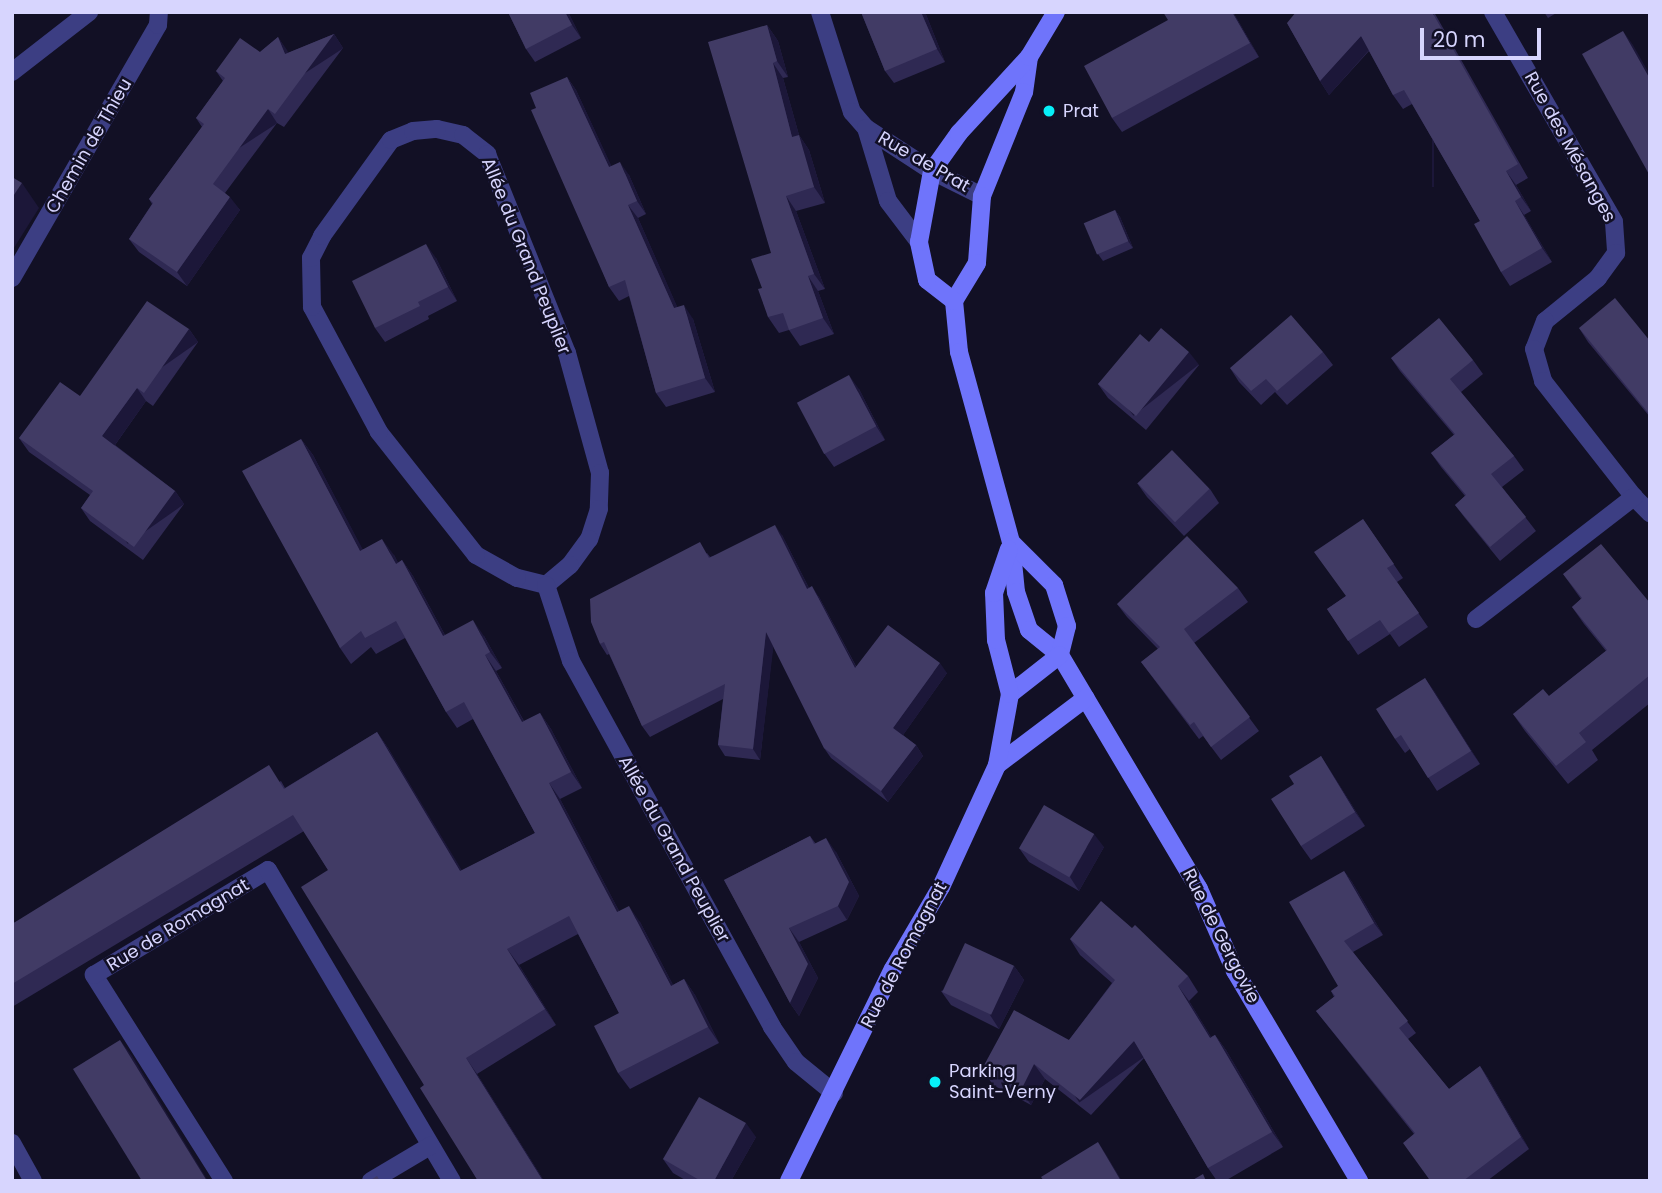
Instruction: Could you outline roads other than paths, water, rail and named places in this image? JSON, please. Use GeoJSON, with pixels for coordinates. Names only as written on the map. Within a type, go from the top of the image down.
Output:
{"type":"FeatureCollection","features":[{"type":"Feature","properties":{"kind":"main road"},"geometry":{"type":"LineString","coordinates":[[1029,57],[1024,92],[982,196],[976,264],[954,300],[928,280],[919,242],[932,171],[959,133],[1029,57],[1056,12]]}},
{"type":"Feature","properties":{"kind":"main road","name":"Rue de Gergovie"},"geometry":{"type":"LineString","coordinates":[[954,300],[959,352],[1011,542],[1016,592],[1029,630],[1060,655],[1086,698],[1199,888],[1235,971],[1359,1181]]}},
{"type":"Feature","properties":{"kind":"main road"},"geometry":{"type":"LineString","coordinates":[[1010,694],[1060,655],[1067,626],[1054,585],[1011,542]]}},
{"type":"Feature","properties":{"kind":"main road","name":"Rue de Romagnat"},"geometry":{"type":"LineString","coordinates":[[789,1181],[892,969],[941,887],[997,765],[1010,694],[996,640],[994,593],[1011,542]]}},
{"type":"Feature","properties":{"kind":"main road","name":"Rue de Romagnat"},"geometry":{"type":"LineString","coordinates":[[997,765],[1086,698]]}},
{"type":"Feature","properties":{"kind":"street"},"geometry":{"type":"LineString","coordinates":[[12,72],[89,12]]}},
{"type":"Feature","properties":{"kind":"street","name":"Chemin de Thieu"},"geometry":{"type":"LineString","coordinates":[[12,278],[159,26],[159,12]]}},
{"type":"Feature","properties":{"kind":"street","name":"Rue de Prat"},"geometry":{"type":"LineString","coordinates":[[820,12],[852,113],[866,128],[932,171],[982,196]]}},
{"type":"Feature","properties":{"kind":"street","name":"Rue des Mésanges"},"geometry":{"type":"LineString","coordinates":[[1493,12],[1614,222],[1616,253],[1598,278],[1545,321],[1534,349],[1543,381],[1634,498],[1650,513]]}},
{"type":"Feature","properties":{"kind":"street","name":"Rue de Prat"},"geometry":{"type":"LineString","coordinates":[[866,128],[888,201],[919,242]]}},
{"type":"Feature","properties":{"kind":"street","name":"Allée du Grand Peuplier"},"geometry":{"type":"LineString","coordinates":[[436,129],[463,135],[486,154],[570,365],[600,473],[599,509],[589,539],[570,565],[546,585],[517,578],[476,555],[379,432],[312,307],[312,258],[322,236],[391,140],[413,131],[436,129]]}},
{"type":"Feature","properties":{"kind":"street"},"geometry":{"type":"LineString","coordinates":[[1476,620],[1634,498]]}},
{"type":"Feature","properties":{"kind":"street","name":"Allée du Grand Peuplier"},"geometry":{"type":"LineString","coordinates":[[546,585],[571,661],[772,1027],[796,1062],[834,1093]]}},
{"type":"Feature","properties":{"kind":"street","name":"Rue de Romagnat"},"geometry":{"type":"LineString","coordinates":[[224,1181],[94,975],[268,870],[452,1181]]}},
{"type":"Feature","properties":{"kind":"street"},"geometry":{"type":"LineString","coordinates":[[12,1143],[33,1181]]}},
{"type":"Feature","properties":{"kind":"street"},"geometry":{"type":"LineString","coordinates":[[371,1181],[430,1146]]}},
{"type":"Feature","properties":{"kind":"place","name":"Prat"},"geometry":{"type":"Point","coordinates":[1049,111]}},
{"type":"Feature","properties":{"kind":"place","name":"Parking Saint-Verny"},"geometry":{"type":"Point","coordinates":[935,1082]}}]}
